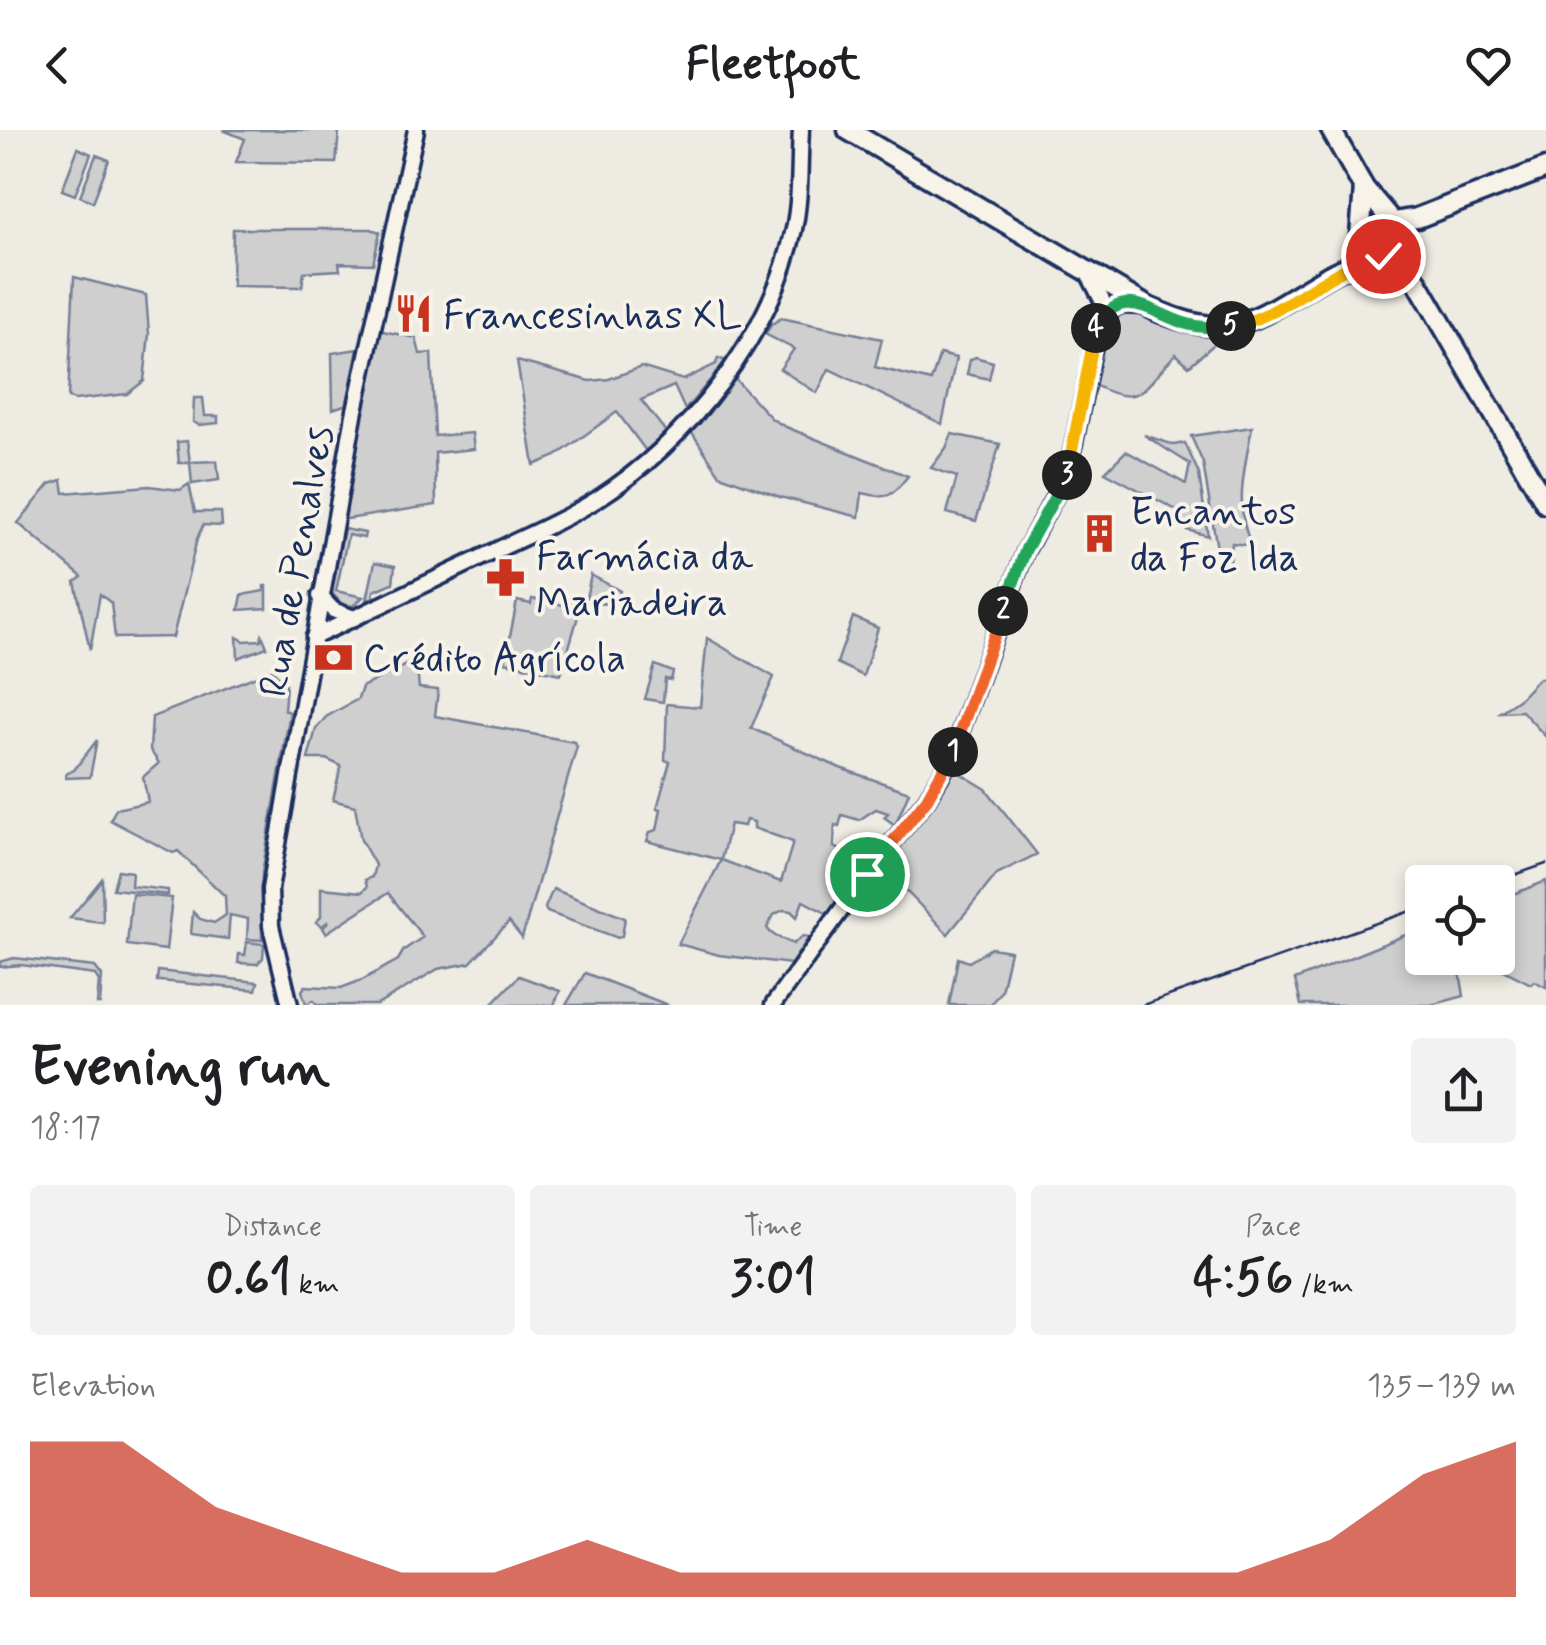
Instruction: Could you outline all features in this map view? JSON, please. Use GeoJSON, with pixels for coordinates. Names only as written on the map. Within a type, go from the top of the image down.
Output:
{"type":"FeatureCollection","features":[{"type":"Feature","properties":{"kind":"main road"},"geometry":{"type":"LineString","coordinates":[[848,130],[1150,308],[1184,323],[1243,324],[1261,318],[1333,273],[1396,248],[1395,228]]}},
{"type":"Feature","properties":{"kind":"main road"},"geometry":{"type":"LineString","coordinates":[[1335,137],[1364,188],[1395,228],[1411,271],[1546,504]]}},
{"type":"Feature","properties":{"kind":"main road"},"geometry":{"type":"LineString","coordinates":[[1525,175],[1546,155]]}},
{"type":"Feature","properties":{"kind":"main road"},"geometry":{"type":"LineString","coordinates":[[1333,273],[1370,218],[1395,228],[1546,168]]}},
{"type":"Feature","properties":{"kind":"main road"},"geometry":{"type":"LineString","coordinates":[[1364,188],[1360,232],[1363,247],[1411,271]]}},
{"type":"Feature","properties":{"kind":"street","name":"Rua de Penalves"},"geometry":{"type":"LineString","coordinates":[[290,1005],[271,926],[270,889],[357,402],[416,130]]}},
{"type":"Feature","properties":{"kind":"street"},"geometry":{"type":"LineString","coordinates":[[314,637],[547,529],[598,499],[644,463],[695,412],[744,351],[770,304],[794,228],[800,131]]}},
{"type":"Feature","properties":{"kind":"street"},"geometry":{"type":"LineString","coordinates":[[773,1005],[942,778],[1026,549],[1068,472],[1102,302],[1101,293],[1087,271]]}},
{"type":"Feature","properties":{"kind":"street"},"geometry":{"type":"LineString","coordinates":[[1098,324],[1118,305],[1150,308]]}},
{"type":"Feature","properties":{"kind":"street"},"geometry":{"type":"LineString","coordinates":[[320,596],[333,610],[354,618]]}},
{"type":"Feature","properties":{"kind":"shaded area"},"geometry":{"type":"Polygon","coordinates":[[[223,130],[339,132],[336,163],[236,162],[245,139],[223,130]]]}},
{"type":"Feature","properties":{"kind":"shaded area"},"geometry":{"type":"Polygon","coordinates":[[[78,148],[91,154],[75,195],[62,190],[78,148]]]}},
{"type":"Feature","properties":{"kind":"shaded area"},"geometry":{"type":"Polygon","coordinates":[[[96,155],[109,160],[93,202],[80,196],[96,155]]]}},
{"type":"Feature","properties":{"kind":"shaded area"},"geometry":{"type":"Polygon","coordinates":[[[1380,222],[1390,226],[1394,236],[1390,246],[1380,250],[1370,246],[1366,236],[1370,226],[1380,222]]]}},
{"type":"Feature","properties":{"kind":"shaded area"},"geometry":{"type":"Polygon","coordinates":[[[233,229],[380,232],[373,264],[339,263],[340,270],[304,272],[302,287],[232,286],[233,229]]]}},
{"type":"Feature","properties":{"kind":"shaded area"},"geometry":{"type":"Polygon","coordinates":[[[74,277],[146,295],[149,334],[144,381],[127,394],[68,398],[74,277]]]}},
{"type":"Feature","properties":{"kind":"shaded area"},"geometry":{"type":"Polygon","coordinates":[[[1133,310],[1192,333],[1227,333],[1189,366],[1176,354],[1141,391],[1133,395],[1110,392],[1094,385],[1105,328],[1115,312],[1133,310]]]}},
{"type":"Feature","properties":{"kind":"shaded area"},"geometry":{"type":"Polygon","coordinates":[[[781,318],[882,339],[875,367],[931,381],[940,354],[956,358],[942,424],[829,369],[817,393],[780,369],[794,349],[765,334],[781,318]]]}},
{"type":"Feature","properties":{"kind":"shaded area"},"geometry":{"type":"Polygon","coordinates":[[[378,330],[416,338],[420,354],[431,353],[435,436],[472,433],[474,449],[435,453],[436,505],[341,520],[378,330]]]}},
{"type":"Feature","properties":{"kind":"shaded area"},"geometry":{"type":"Polygon","coordinates":[[[358,349],[347,404],[333,409],[332,353],[358,349]]]}},
{"type":"Feature","properties":{"kind":"shaded area"},"geometry":{"type":"Polygon","coordinates":[[[975,357],[993,362],[989,379],[967,374],[970,360],[975,357]]]}},
{"type":"Feature","properties":{"kind":"shaded area"},"geometry":{"type":"Polygon","coordinates":[[[718,358],[726,361],[685,410],[674,386],[641,400],[666,432],[646,451],[617,412],[556,456],[534,465],[517,361],[590,381],[609,379],[641,367],[683,380],[716,364],[718,358]]]}},
{"type":"Feature","properties":{"kind":"shaded area"},"geometry":{"type":"Polygon","coordinates":[[[735,379],[772,419],[786,427],[908,476],[889,495],[862,493],[859,517],[780,497],[720,475],[691,431],[735,379]]]}},
{"type":"Feature","properties":{"kind":"shaded area"},"geometry":{"type":"Polygon","coordinates":[[[194,398],[203,398],[205,416],[218,416],[218,423],[193,422],[194,398]]]}},
{"type":"Feature","properties":{"kind":"shaded area"},"geometry":{"type":"Polygon","coordinates":[[[1252,427],[1242,503],[1252,546],[1232,543],[1230,562],[1219,561],[1203,463],[1191,436],[1252,427]]]}},
{"type":"Feature","properties":{"kind":"shaded area"},"geometry":{"type":"Polygon","coordinates":[[[952,434],[1000,444],[976,521],[947,513],[957,477],[931,468],[952,434]]]}},
{"type":"Feature","properties":{"kind":"shaded area"},"geometry":{"type":"Polygon","coordinates":[[[1144,435],[1174,445],[1185,443],[1199,474],[1208,536],[1187,530],[1186,524],[1174,523],[1178,511],[1105,472],[1126,451],[1186,484],[1190,464],[1144,435]]]}},
{"type":"Feature","properties":{"kind":"shaded area"},"geometry":{"type":"Polygon","coordinates":[[[187,441],[190,462],[217,461],[219,480],[192,484],[190,463],[179,463],[177,442],[187,441]]]}},
{"type":"Feature","properties":{"kind":"shaded area"},"geometry":{"type":"Polygon","coordinates":[[[62,480],[64,493],[149,486],[180,490],[189,484],[195,512],[221,512],[222,526],[203,525],[197,539],[173,637],[115,638],[111,603],[100,594],[90,650],[75,582],[82,577],[18,523],[50,484],[62,480]]]}},
{"type":"Feature","properties":{"kind":"shaded area"},"geometry":{"type":"Polygon","coordinates":[[[344,529],[365,533],[364,538],[348,535],[336,591],[363,597],[353,606],[342,604],[331,592],[344,529]]]}},
{"type":"Feature","properties":{"kind":"shaded area"},"geometry":{"type":"Polygon","coordinates":[[[375,562],[395,566],[393,583],[374,591],[367,600],[375,562]]]}},
{"type":"Feature","properties":{"kind":"shaded area"},"geometry":{"type":"Polygon","coordinates":[[[591,575],[620,591],[617,604],[582,603],[561,674],[505,662],[517,601],[531,604],[532,599],[569,606],[578,597],[586,598],[591,575]]]}},
{"type":"Feature","properties":{"kind":"shaded area"},"geometry":{"type":"Polygon","coordinates":[[[264,586],[267,608],[239,610],[242,595],[264,591],[264,586]]]}},
{"type":"Feature","properties":{"kind":"shaded area"},"geometry":{"type":"Polygon","coordinates":[[[853,617],[878,628],[863,676],[837,663],[853,617]]]}},
{"type":"Feature","properties":{"kind":"shaded area"},"geometry":{"type":"Polygon","coordinates":[[[262,635],[267,647],[238,658],[237,637],[244,641],[261,640],[262,635]]]}},
{"type":"Feature","properties":{"kind":"shaded area"},"geometry":{"type":"Polygon","coordinates":[[[707,638],[774,677],[751,728],[840,768],[909,792],[895,825],[884,817],[888,813],[876,809],[859,820],[842,815],[839,826],[835,825],[834,847],[857,858],[857,868],[851,875],[852,882],[828,914],[803,901],[797,917],[783,910],[774,915],[767,928],[776,936],[793,944],[803,936],[809,937],[791,964],[719,955],[678,944],[721,860],[647,841],[650,832],[657,830],[661,809],[657,808],[670,762],[665,760],[667,704],[700,707],[707,638]],[[746,820],[744,826],[730,824],[721,860],[781,882],[793,842],[754,828],[754,822],[746,820]]]}},
{"type":"Feature","properties":{"kind":"shaded area"},"geometry":{"type":"Polygon","coordinates":[[[408,664],[417,668],[419,688],[438,690],[435,716],[574,742],[577,746],[522,938],[509,922],[470,963],[438,969],[377,1005],[318,1005],[313,1000],[306,1004],[302,991],[305,986],[341,988],[362,980],[398,960],[404,950],[423,937],[388,893],[326,933],[323,928],[329,921],[322,926],[316,922],[321,917],[321,888],[362,892],[375,865],[361,840],[355,806],[333,800],[341,766],[326,759],[308,759],[316,729],[326,717],[358,699],[362,687],[408,664]]]}},
{"type":"Feature","properties":{"kind":"shaded area"},"geometry":{"type":"Polygon","coordinates":[[[655,665],[673,672],[671,680],[665,679],[663,702],[645,699],[655,665]]]}},
{"type":"Feature","properties":{"kind":"shaded area"},"geometry":{"type":"Polygon","coordinates":[[[272,670],[286,684],[284,710],[290,712],[262,873],[262,940],[247,939],[248,919],[230,915],[228,939],[191,934],[193,912],[214,923],[226,915],[225,896],[178,851],[173,853],[110,820],[116,809],[148,802],[143,777],[159,763],[150,750],[152,717],[272,670]]]}},
{"type":"Feature","properties":{"kind":"shaded area"},"geometry":{"type":"Polygon","coordinates":[[[1539,678],[1546,680],[1546,737],[1522,711],[1500,712],[1539,678]]]}},
{"type":"Feature","properties":{"kind":"shaded area"},"geometry":{"type":"Polygon","coordinates":[[[97,740],[90,777],[66,778],[66,774],[74,770],[97,740]]]}},
{"type":"Feature","properties":{"kind":"shaded area"},"geometry":{"type":"Polygon","coordinates":[[[958,772],[986,789],[1037,854],[997,874],[948,934],[881,865],[953,773],[958,772]]]}},
{"type":"Feature","properties":{"kind":"shaded area"},"geometry":{"type":"Polygon","coordinates":[[[118,870],[132,872],[131,886],[168,890],[168,895],[113,889],[118,870]]]}},
{"type":"Feature","properties":{"kind":"shaded area"},"geometry":{"type":"Polygon","coordinates":[[[102,879],[103,922],[70,918],[102,879]]]}},
{"type":"Feature","properties":{"kind":"shaded area"},"geometry":{"type":"Polygon","coordinates":[[[1546,881],[1546,987],[1513,975],[1515,893],[1546,881]]]}},
{"type":"Feature","properties":{"kind":"shaded area"},"geometry":{"type":"Polygon","coordinates":[[[553,889],[625,918],[622,936],[618,938],[547,912],[553,889]]]}},
{"type":"Feature","properties":{"kind":"shaded area"},"geometry":{"type":"Polygon","coordinates":[[[132,894],[172,898],[166,950],[127,945],[132,894]]]}},
{"type":"Feature","properties":{"kind":"shaded area"},"geometry":{"type":"Polygon","coordinates":[[[1405,935],[1405,975],[1460,975],[1464,996],[1431,1005],[1301,1005],[1295,980],[1405,935]]]}},
{"type":"Feature","properties":{"kind":"shaded area"},"geometry":{"type":"Polygon","coordinates":[[[247,942],[264,944],[263,958],[257,964],[238,963],[239,954],[245,955],[247,942]]]}},
{"type":"Feature","properties":{"kind":"shaded area"},"geometry":{"type":"Polygon","coordinates":[[[991,948],[1010,951],[1001,991],[990,1005],[949,1005],[958,958],[969,962],[991,948]]]}},
{"type":"Feature","properties":{"kind":"shaded area"},"geometry":{"type":"Polygon","coordinates":[[[14,958],[95,967],[102,976],[100,1004],[95,975],[21,965],[0,967],[0,962],[14,958]]]}},
{"type":"Feature","properties":{"kind":"shaded area"},"geometry":{"type":"Polygon","coordinates":[[[158,971],[258,982],[256,990],[157,981],[158,971]]]}},
{"type":"Feature","properties":{"kind":"shaded area"},"geometry":{"type":"Polygon","coordinates":[[[585,973],[668,1005],[566,1005],[585,973]]]}},
{"type":"Feature","properties":{"kind":"shaded area"},"geometry":{"type":"Polygon","coordinates":[[[519,976],[560,991],[554,1005],[491,1005],[519,976]]]}},
{"type":"Feature","properties":{"kind":"tram line"},"geometry":{"type":"LineString","coordinates":[[1515,875],[1546,864]]}},
{"type":"Feature","properties":{"kind":"tram line"},"geometry":{"type":"LineString","coordinates":[[1143,1005],[1405,913]]}},
{"type":"Feature","properties":{"kind":"place","name":"Francesinhas XL"},"geometry":{"type":"Point","coordinates":[413,314]}},
{"type":"Feature","properties":{"kind":"place","name":"Encantos da Foz lda"},"geometry":{"type":"Point","coordinates":[1100,533]}},
{"type":"Feature","properties":{"kind":"place","name":"Farmácia da Mariadeira"},"geometry":{"type":"Point","coordinates":[506,578]}},
{"type":"Feature","properties":{"kind":"place","name":"Crédito Agrícola"},"geometry":{"type":"Point","coordinates":[333,657]}},
{"type":"Feature","properties":{"kind":"route"},"geometry":{"type":"LineString","coordinates":[[867,874],[906,828],[942,778],[950,760],[1026,549],[1068,472],[1094,332],[1110,309],[1128,304],[1150,308],[1184,323],[1222,327],[1243,324],[1261,318],[1333,273],[1383,256]]}}]}
